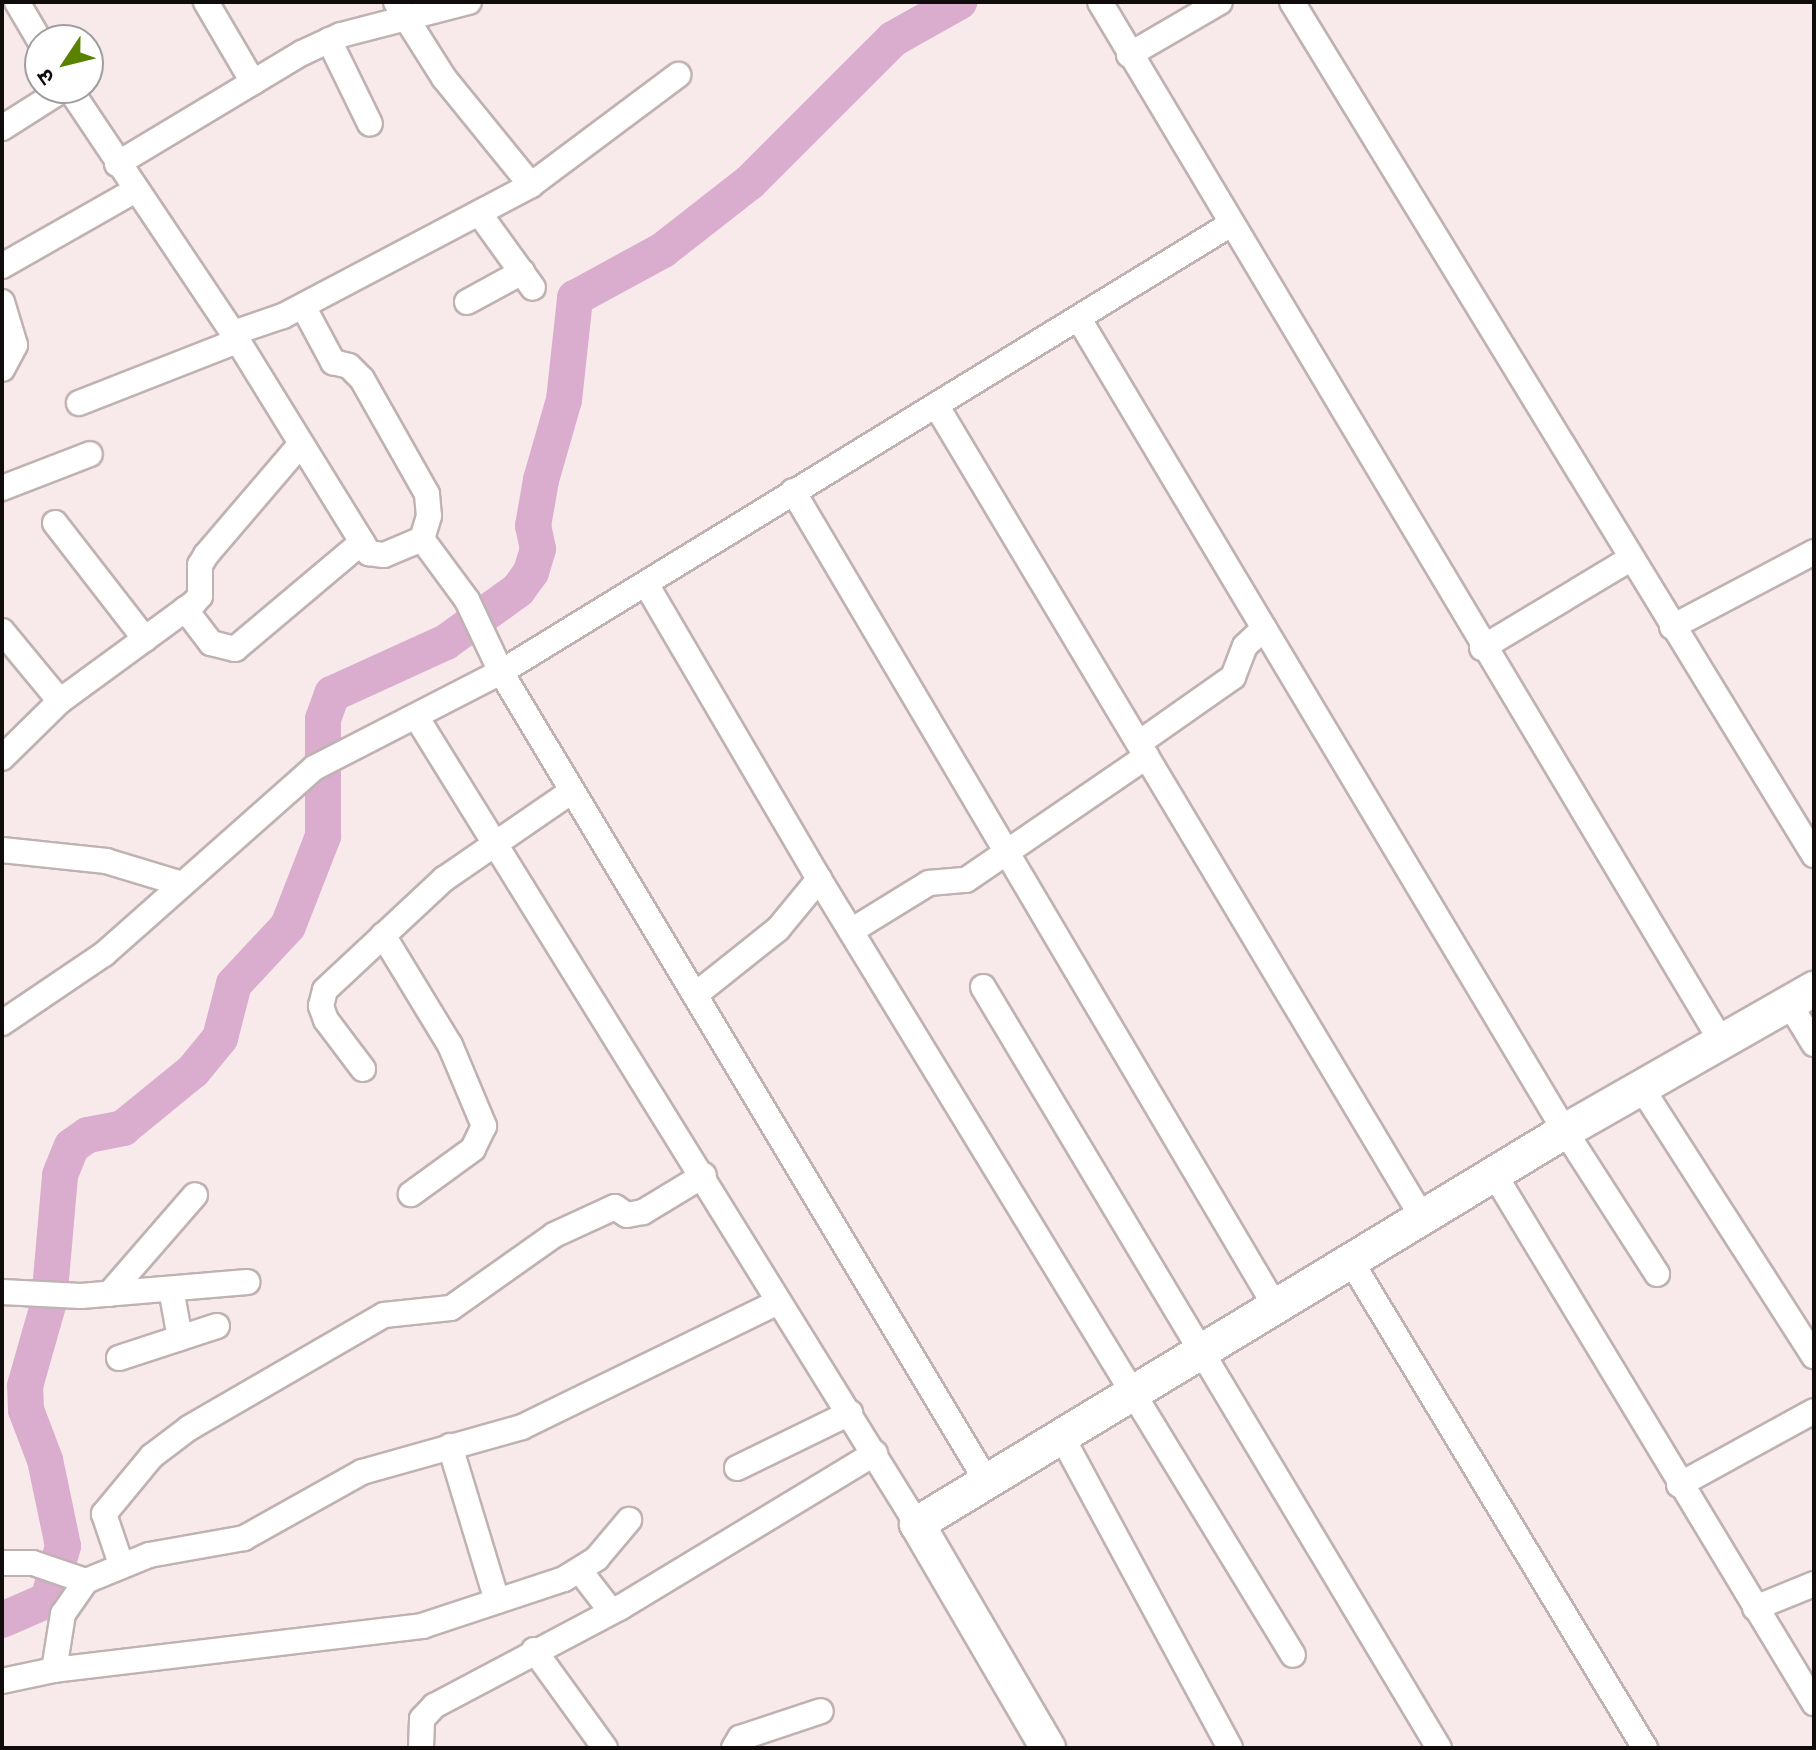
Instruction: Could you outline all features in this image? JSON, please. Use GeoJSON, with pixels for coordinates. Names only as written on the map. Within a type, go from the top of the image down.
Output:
{"type":"FeatureCollection","features":[{"type":"Feature","properties":{"kind":"street"},"geometry":{"type":"LineString","coordinates":[[17,2],[30,24]]}},
{"type":"Feature","properties":{"kind":"street"},"geometry":{"type":"LineString","coordinates":[[206,2],[253,82]]}},
{"type":"Feature","properties":{"kind":"street"},"geometry":{"type":"LineString","coordinates":[[117,164],[329,40],[401,10],[469,2]]}},
{"type":"Feature","properties":{"kind":"street"},"geometry":{"type":"LineString","coordinates":[[1100,2],[1482,648],[1723,1044]]}},
{"type":"Feature","properties":{"kind":"street"},"geometry":{"type":"LineString","coordinates":[[1129,55],[1220,2]]}},
{"type":"Feature","properties":{"kind":"street"},"geometry":{"type":"LineString","coordinates":[[1292,2],[1630,559],[1814,855]]}},
{"type":"Feature","properties":{"kind":"street"},"geometry":{"type":"LineString","coordinates":[[401,10],[444,78],[531,185]]}},
{"type":"Feature","properties":{"kind":"street"},"geometry":{"type":"LineString","coordinates":[[329,40],[370,124]]}},
{"type":"Feature","properties":{"kind":"street"},"geometry":{"type":"LineString","coordinates":[[79,403],[303,306],[531,185],[678,75]]}},
{"type":"Feature","properties":{"kind":"street"},"geometry":{"type":"LineString","coordinates":[[2,128],[41,104]]}},
{"type":"Feature","properties":{"kind":"street"},"geometry":{"type":"LineString","coordinates":[[78,104],[235,337],[299,446],[362,542],[377,557],[422,539]]}},
{"type":"Feature","properties":{"kind":"street"},"geometry":{"type":"LineString","coordinates":[[2,266],[134,191]]}},
{"type":"Feature","properties":{"kind":"street"},"geometry":{"type":"LineString","coordinates":[[467,302],[527,280],[479,213]]}},
{"type":"Feature","properties":{"kind":"street"},"geometry":{"type":"LineString","coordinates":[[2,1023],[104,954],[179,883],[314,768],[417,718],[501,672],[1231,224]]}},
{"type":"Feature","properties":{"kind":"street"},"geometry":{"type":"LineString","coordinates":[[2,302],[15,345],[2,369]]}},
{"type":"Feature","properties":{"kind":"street"},"geometry":{"type":"LineString","coordinates":[[303,306],[333,362],[349,366],[362,379],[427,494],[429,516],[422,539]]}},
{"type":"Feature","properties":{"kind":"street"},"geometry":{"type":"LineString","coordinates":[[1079,319],[1565,1131],[1657,1274]]}},
{"type":"Feature","properties":{"kind":"street"},"geometry":{"type":"LineString","coordinates":[[936,405],[1424,1220]]}},
{"type":"Feature","properties":{"kind":"street"},"geometry":{"type":"LineString","coordinates":[[2,758],[60,701],[200,596],[200,565],[206,555],[299,446]]}},
{"type":"Feature","properties":{"kind":"street"},"geometry":{"type":"LineString","coordinates":[[2,488],[90,454]]}},
{"type":"Feature","properties":{"kind":"street"},"geometry":{"type":"LineString","coordinates":[[793,491],[1277,1309]]}},
{"type":"Feature","properties":{"kind":"street"},"geometry":{"type":"LineString","coordinates":[[55,523],[145,639]]}},
{"type":"Feature","properties":{"kind":"street"},"geometry":{"type":"LineString","coordinates":[[422,539],[467,600],[501,672],[986,1480]]}},
{"type":"Feature","properties":{"kind":"street"},"geometry":{"type":"LineString","coordinates":[[185,609],[211,643],[235,649],[362,542]]}},
{"type":"Feature","properties":{"kind":"street"},"geometry":{"type":"LineString","coordinates":[[1672,627],[1814,552]]}},
{"type":"Feature","properties":{"kind":"street"},"geometry":{"type":"LineString","coordinates":[[1482,648],[1630,559]]}},
{"type":"Feature","properties":{"kind":"street"},"geometry":{"type":"LineString","coordinates":[[646,584],[819,879],[1134,1389],[1293,1655]]}},
{"type":"Feature","properties":{"kind":"street"},"geometry":{"type":"LineString","coordinates":[[851,931],[929,883],[959,883],[1006,852],[1143,750],[1233,677],[1245,646],[1264,628]]}},
{"type":"Feature","properties":{"kind":"street"},"geometry":{"type":"LineString","coordinates":[[2,631],[60,701]]}},
{"type":"Feature","properties":{"kind":"street"},"geometry":{"type":"LineString","coordinates":[[417,718],[499,843],[704,1175],[778,1302],[875,1453],[1048,1748]]}},
{"type":"Feature","properties":{"kind":"street"},"geometry":{"type":"LineString","coordinates":[[363,1069],[321,1006],[325,990],[444,879],[572,791]]}},
{"type":"Feature","properties":{"kind":"street"},"geometry":{"type":"LineString","coordinates":[[2,850],[106,861],[179,883]]}},
{"type":"Feature","properties":{"kind":"street"},"geometry":{"type":"LineString","coordinates":[[695,995],[778,929],[819,879]]}},
{"type":"Feature","properties":{"kind":"street"},"geometry":{"type":"LineString","coordinates":[[383,935],[450,1045],[484,1126],[473,1149],[411,1194]]}},
{"type":"Feature","properties":{"kind":"street"},"geometry":{"type":"LineString","coordinates":[[983,987],[1205,1351],[1439,1748]]}},
{"type":"Feature","properties":{"kind":"street"},"geometry":{"type":"LineString","coordinates":[[917,1524],[1062,1437],[1134,1389],[1277,1309],[1496,1177],[1565,1131],[1723,1044],[1801,996],[1814,1044]]}},
{"type":"Feature","properties":{"kind":"street"},"geometry":{"type":"LineString","coordinates":[[1641,1087],[1814,1356]]}},
{"type":"Feature","properties":{"kind":"street"},"geometry":{"type":"LineString","coordinates":[[121,1564],[104,1514],[152,1456],[181,1433],[384,1315],[451,1308],[554,1235],[615,1207],[627,1215],[643,1212],[704,1175]]}},
{"type":"Feature","properties":{"kind":"street"},"geometry":{"type":"LineString","coordinates":[[1496,1177],[1679,1485],[1814,1703]]}},
{"type":"Feature","properties":{"kind":"street"},"geometry":{"type":"LineString","coordinates":[[109,1294],[195,1195]]}},
{"type":"Feature","properties":{"kind":"street"},"geometry":{"type":"LineString","coordinates":[[1352,1263],[1645,1748]]}},
{"type":"Feature","properties":{"kind":"street"},"geometry":{"type":"LineString","coordinates":[[14,1292],[81,1296],[247,1282]]}},
{"type":"Feature","properties":{"kind":"street"},"geometry":{"type":"LineString","coordinates":[[171,1289],[180,1338]]}},
{"type":"Feature","properties":{"kind":"street"},"geometry":{"type":"LineString","coordinates":[[2,1563],[43,1567],[79,1580],[121,1564],[244,1538],[362,1472],[522,1427],[778,1302]]}},
{"type":"Feature","properties":{"kind":"street"},"geometry":{"type":"LineString","coordinates":[[119,1358],[217,1326]]}},
{"type":"Feature","properties":{"kind":"street"},"geometry":{"type":"LineString","coordinates":[[1679,1485],[1814,1411]]}},
{"type":"Feature","properties":{"kind":"street"},"geometry":{"type":"LineString","coordinates":[[737,1468],[850,1413]]}},
{"type":"Feature","properties":{"kind":"street"},"geometry":{"type":"LineString","coordinates":[[1062,1437],[1230,1748]]}},
{"type":"Feature","properties":{"kind":"street"},"geometry":{"type":"LineString","coordinates":[[450,1446],[497,1601]]}},
{"type":"Feature","properties":{"kind":"street"},"geometry":{"type":"LineString","coordinates":[[421,1748],[427,1711],[534,1650],[611,1611],[875,1453]]}},
{"type":"Feature","properties":{"kind":"street"},"geometry":{"type":"LineString","coordinates":[[2,1681],[54,1670],[422,1626],[580,1571],[629,1520]]}},
{"type":"Feature","properties":{"kind":"street"},"geometry":{"type":"LineString","coordinates":[[580,1571],[611,1611]]}},
{"type":"Feature","properties":{"kind":"street"},"geometry":{"type":"LineString","coordinates":[[54,1670],[63,1614],[79,1580]]}},
{"type":"Feature","properties":{"kind":"street"},"geometry":{"type":"LineString","coordinates":[[1755,1608],[1814,1584]]}},
{"type":"Feature","properties":{"kind":"street"},"geometry":{"type":"LineString","coordinates":[[534,1650],[605,1748]]}},
{"type":"Feature","properties":{"kind":"street"},"geometry":{"type":"LineString","coordinates":[[728,1746],[821,1711]]}},
{"type":"Feature","properties":{"kind":"waterway"},"geometry":{"type":"LineString","coordinates":[[2,1620],[48,1600],[63,1546],[45,1460],[26,1410],[25,1386],[49,1302],[60,1175],[72,1146],[88,1135],[123,1128],[193,1071],[220,1038],[234,984],[288,926],[323,836],[323,719],[332,694],[446,642],[518,590],[531,572],[538,549],[533,526],[541,480],[564,400],[575,298],[663,250],[750,182],[893,39],[959,2]]}}]}
